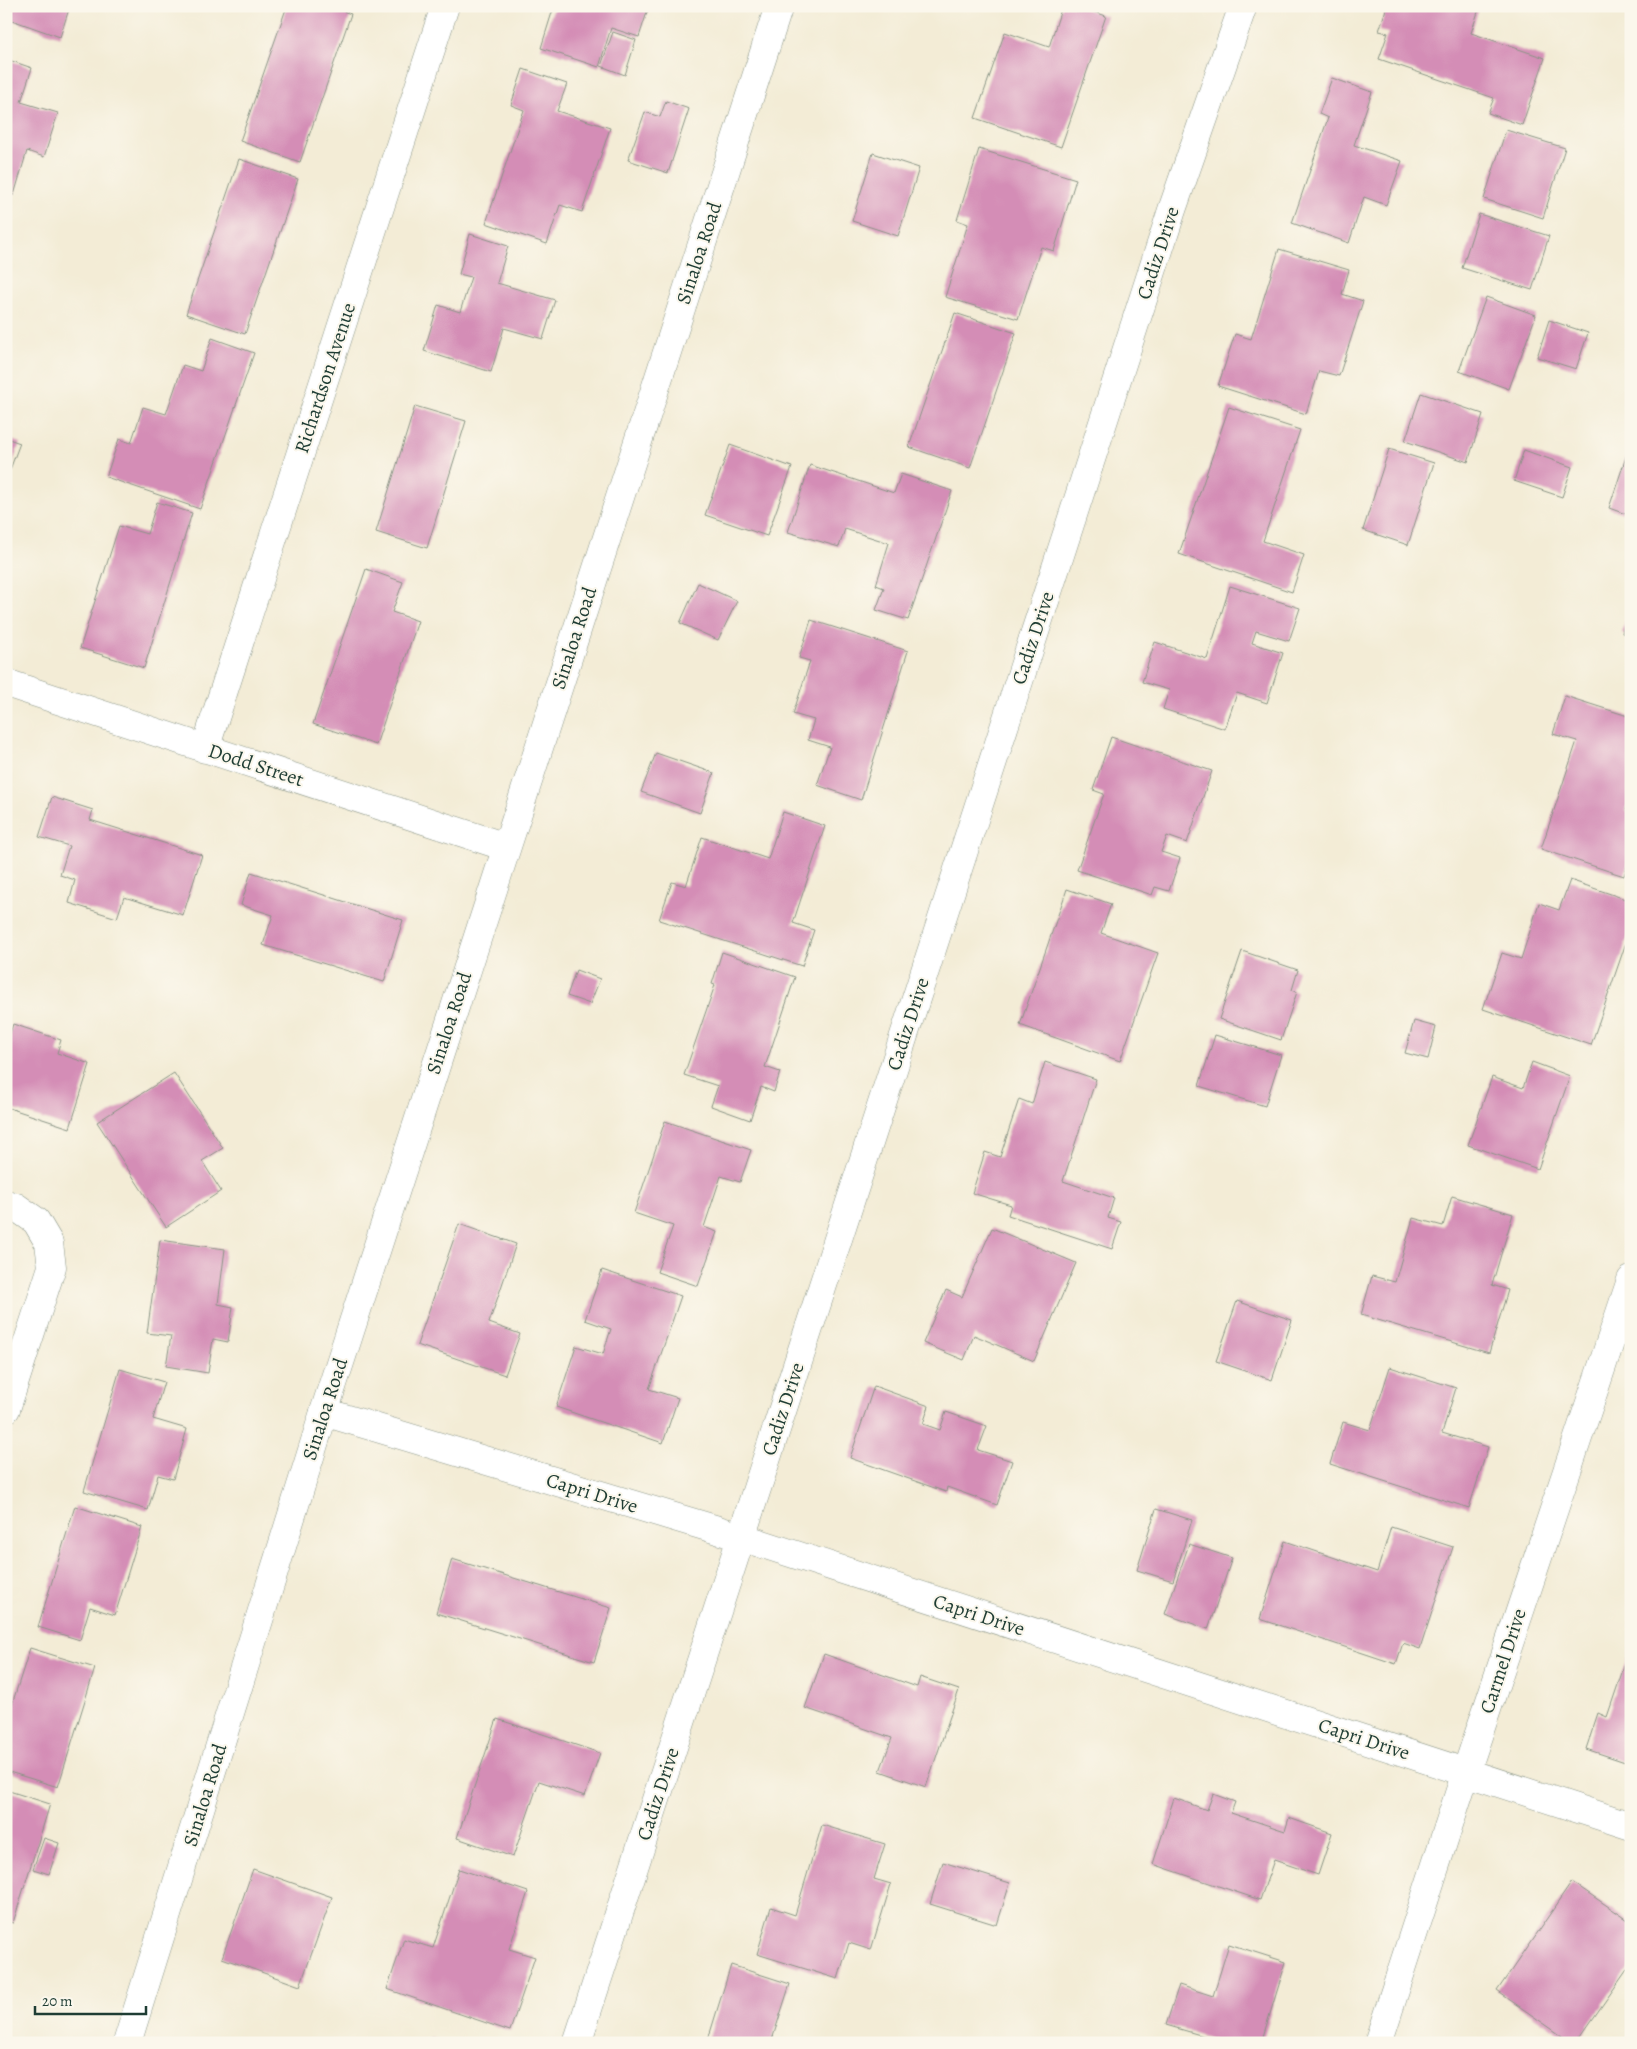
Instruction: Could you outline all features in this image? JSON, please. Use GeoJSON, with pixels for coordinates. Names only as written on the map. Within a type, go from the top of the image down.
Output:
{"type":"FeatureCollection","features":[{"type":"Feature","properties":{"kind":"street","name":"Richardson Avenue"},"geometry":{"type":"LineString","coordinates":[[205,749],[445,6]]}},
{"type":"Feature","properties":{"kind":"street","name":"Sinaloa Road"},"geometry":{"type":"LineString","coordinates":[[128,2043],[324,1412],[779,6]]}},
{"type":"Feature","properties":{"kind":"street","name":"Cadiz Drive"},"geometry":{"type":"LineString","coordinates":[[577,2043],[1172,210],[1242,6]]}},
{"type":"Feature","properties":{"kind":"street","name":"Dodd Street"},"geometry":{"type":"LineString","coordinates":[[6,683],[506,847]]}},
{"type":"Feature","properties":{"kind":"street"},"geometry":{"type":"LineString","coordinates":[[6,1204],[16,1207],[36,1221],[49,1243],[52,1267],[6,1409]]}},
{"type":"Feature","properties":{"kind":"street","name":"Carmel Drive"},"geometry":{"type":"LineString","coordinates":[[1378,2043],[1466,1772],[1631,1280]]}},
{"type":"Feature","properties":{"kind":"street","name":"Capri Drive"},"geometry":{"type":"LineString","coordinates":[[324,1412],[741,1538],[1631,1826]]}},
{"type":"Feature","properties":{"kind":"building"},"geometry":{"type":"Polygon","coordinates":[[[6,6],[70,6],[60,37],[6,18],[6,6]]]}},
{"type":"Feature","properties":{"kind":"building"},"geometry":{"type":"Polygon","coordinates":[[[287,6],[328,6],[351,14],[300,162],[240,141],[287,6]]]}},
{"type":"Feature","properties":{"kind":"building"},"geometry":{"type":"Polygon","coordinates":[[[554,6],[649,6],[639,37],[611,28],[599,67],[541,48],[554,6]]]}},
{"type":"Feature","properties":{"kind":"building"},"geometry":{"type":"Polygon","coordinates":[[[1062,6],[1078,6],[1106,16],[1061,147],[975,118],[1005,32],[1049,47],[1062,6]]]}},
{"type":"Feature","properties":{"kind":"building"},"geometry":{"type":"Polygon","coordinates":[[[1387,6],[1480,6],[1471,33],[1545,58],[1522,125],[1488,113],[1494,98],[1379,59],[1388,33],[1379,31],[1387,6]]]}},
{"type":"Feature","properties":{"kind":"building"},"geometry":{"type":"Polygon","coordinates":[[[613,32],[636,40],[625,75],[601,66],[613,32]]]}},
{"type":"Feature","properties":{"kind":"building"},"geometry":{"type":"Polygon","coordinates":[[[6,59],[32,68],[21,102],[58,113],[44,157],[27,151],[14,195],[6,193],[6,59]]]}},
{"type":"Feature","properties":{"kind":"building"},"geometry":{"type":"Polygon","coordinates":[[[523,69],[567,84],[557,111],[610,128],[582,212],[560,205],[547,244],[486,223],[524,110],[511,105],[523,69]]]}},
{"type":"Feature","properties":{"kind":"building"},"geometry":{"type":"Polygon","coordinates":[[[1332,78],[1372,92],[1354,145],[1402,161],[1386,205],[1364,197],[1349,243],[1292,223],[1328,118],[1319,114],[1332,78]]]}},
{"type":"Feature","properties":{"kind":"building"},"geometry":{"type":"Polygon","coordinates":[[[666,101],[689,109],[668,173],[628,160],[645,112],[660,117],[666,101]]]}},
{"type":"Feature","properties":{"kind":"building"},"geometry":{"type":"Polygon","coordinates":[[[1506,130],[1565,148],[1543,218],[1484,199],[1506,130]]]}},
{"type":"Feature","properties":{"kind":"building"},"geometry":{"type":"Polygon","coordinates":[[[979,149],[1076,179],[1054,251],[1041,247],[1018,319],[945,297],[968,224],[957,220],[979,149]]]}},
{"type":"Feature","properties":{"kind":"building"},"geometry":{"type":"Polygon","coordinates":[[[873,153],[919,168],[898,236],[852,221],[873,153]]]}},
{"type":"Feature","properties":{"kind":"building"},"geometry":{"type":"Polygon","coordinates":[[[239,159],[298,179],[245,334],[186,314],[239,159]]]}},
{"type":"Feature","properties":{"kind":"building"},"geometry":{"type":"Polygon","coordinates":[[[1479,214],[1549,236],[1532,290],[1462,268],[1479,214]]]}},
{"type":"Feature","properties":{"kind":"building"},"geometry":{"type":"Polygon","coordinates":[[[470,234],[508,246],[497,283],[555,300],[543,339],[504,328],[491,372],[424,351],[438,305],[460,312],[471,277],[459,274],[470,234]]]}},
{"type":"Feature","properties":{"kind":"building"},"geometry":{"type":"Polygon","coordinates":[[[1279,249],[1349,270],[1342,294],[1363,301],[1339,376],[1319,371],[1306,414],[1218,386],[1235,334],[1251,339],[1279,249]]]}},
{"type":"Feature","properties":{"kind":"building"},"geometry":{"type":"Polygon","coordinates":[[[1486,297],[1536,315],[1509,389],[1459,371],[1486,297]]]}},
{"type":"Feature","properties":{"kind":"building"},"geometry":{"type":"Polygon","coordinates":[[[955,313],[1016,333],[970,468],[909,447],[955,313]]]}},
{"type":"Feature","properties":{"kind":"building"},"geometry":{"type":"Polygon","coordinates":[[[1549,320],[1588,333],[1576,369],[1537,357],[1549,320]]]}},
{"type":"Feature","properties":{"kind":"building"},"geometry":{"type":"Polygon","coordinates":[[[212,338],[254,353],[200,509],[106,477],[119,439],[131,443],[143,407],[166,414],[183,365],[201,371],[212,338]]]}},
{"type":"Feature","properties":{"kind":"building"},"geometry":{"type":"Polygon","coordinates":[[[1421,393],[1483,414],[1468,462],[1405,441],[1421,393]]]}},
{"type":"Feature","properties":{"kind":"building"},"geometry":{"type":"Polygon","coordinates":[[[415,406],[466,421],[427,548],[376,532],[415,406]]]}},
{"type":"Feature","properties":{"kind":"building"},"geometry":{"type":"Polygon","coordinates":[[[1229,407],[1300,430],[1263,541],[1304,555],[1292,592],[1179,554],[1229,407]]]}},
{"type":"Feature","properties":{"kind":"building"},"geometry":{"type":"Polygon","coordinates":[[[6,438],[20,443],[6,480],[6,438]]]}},
{"type":"Feature","properties":{"kind":"building"},"geometry":{"type":"Polygon","coordinates":[[[1631,442],[1631,516],[1609,508],[1631,442]]]}},
{"type":"Feature","properties":{"kind":"building"},"geometry":{"type":"Polygon","coordinates":[[[730,445],[792,467],[767,536],[705,515],[730,445]]]}},
{"type":"Feature","properties":{"kind":"building"},"geometry":{"type":"Polygon","coordinates":[[[1389,449],[1434,463],[1408,545],[1363,530],[1389,449]]]}},
{"type":"Feature","properties":{"kind":"building"},"geometry":{"type":"Polygon","coordinates":[[[1524,450],[1572,467],[1562,497],[1514,481],[1524,450]]]}},
{"type":"Feature","properties":{"kind":"building"},"geometry":{"type":"Polygon","coordinates":[[[810,465],[894,493],[901,474],[952,491],[908,620],[876,610],[884,588],[876,585],[889,543],[845,529],[839,547],[788,532],[810,465]]]}},
{"type":"Feature","properties":{"kind":"building"},"geometry":{"type":"Polygon","coordinates":[[[157,502],[192,513],[144,668],[80,648],[119,526],[147,534],[157,502]]]}},
{"type":"Feature","properties":{"kind":"building"},"geometry":{"type":"Polygon","coordinates":[[[366,569],[403,582],[392,612],[418,621],[376,745],[313,724],[366,569]]]}},
{"type":"Feature","properties":{"kind":"building"},"geometry":{"type":"Polygon","coordinates":[[[698,583],[737,601],[718,640],[680,623],[698,583]]]}},
{"type":"Feature","properties":{"kind":"building"},"geometry":{"type":"Polygon","coordinates":[[[1230,586],[1300,608],[1289,641],[1256,631],[1252,643],[1283,653],[1267,703],[1237,693],[1225,729],[1163,709],[1169,690],[1142,682],[1155,642],[1207,659],[1230,586]]]}},
{"type":"Feature","properties":{"kind":"building"},"geometry":{"type":"Polygon","coordinates":[[[1631,606],[1631,636],[1622,633],[1631,606]]]}},
{"type":"Feature","properties":{"kind":"building"},"geometry":{"type":"Polygon","coordinates":[[[811,620],[908,651],[861,800],[817,785],[830,747],[808,740],[814,720],[793,714],[810,661],[799,658],[811,620]]]}},
{"type":"Feature","properties":{"kind":"building"},"geometry":{"type":"Polygon","coordinates":[[[1565,696],[1631,717],[1631,798],[1626,810],[1631,812],[1631,855],[1624,876],[1541,849],[1577,741],[1553,734],[1565,696]]]}},
{"type":"Feature","properties":{"kind":"building"},"geometry":{"type":"Polygon","coordinates":[[[1111,737],[1212,771],[1187,843],[1167,836],[1161,852],[1180,858],[1169,891],[1155,887],[1152,895],[1077,870],[1104,794],[1093,790],[1111,737]]]}},
{"type":"Feature","properties":{"kind":"building"},"geometry":{"type":"Polygon","coordinates":[[[656,753],[714,773],[700,813],[641,792],[656,753]]]}},
{"type":"Feature","properties":{"kind":"building"},"geometry":{"type":"Polygon","coordinates":[[[52,797],[93,810],[90,820],[202,855],[183,915],[124,897],[117,918],[69,903],[75,880],[60,875],[69,846],[39,837],[52,797]]]}},
{"type":"Feature","properties":{"kind":"building"},"geometry":{"type":"Polygon","coordinates":[[[783,812],[825,826],[793,923],[814,930],[802,966],[659,920],[672,882],[686,886],[702,837],[768,859],[783,812]]]}},
{"type":"Feature","properties":{"kind":"building"},"geometry":{"type":"Polygon","coordinates":[[[251,872],[403,920],[384,982],[263,945],[273,915],[241,905],[251,872]]]}},
{"type":"Feature","properties":{"kind":"building"},"geometry":{"type":"Polygon","coordinates":[[[1570,880],[1631,901],[1631,928],[1591,1045],[1483,1009],[1502,953],[1521,959],[1539,903],[1559,910],[1570,880]]]}},
{"type":"Feature","properties":{"kind":"building"},"geometry":{"type":"Polygon","coordinates":[[[1067,889],[1111,904],[1101,933],[1158,953],[1120,1061],[1020,1025],[1067,889]]]}},
{"type":"Feature","properties":{"kind":"building"},"geometry":{"type":"Polygon","coordinates":[[[1242,951],[1298,970],[1292,990],[1297,992],[1281,1040],[1219,1019],[1242,951]]]}},
{"type":"Feature","properties":{"kind":"building"},"geometry":{"type":"Polygon","coordinates":[[[722,952],[795,977],[765,1067],[780,1072],[774,1092],[761,1087],[750,1120],[711,1106],[718,1086],[684,1075],[715,985],[712,984],[722,952]]]}},
{"type":"Feature","properties":{"kind":"building"},"geometry":{"type":"Polygon","coordinates":[[[576,970],[600,979],[590,1004],[567,996],[576,970]]]}},
{"type":"Feature","properties":{"kind":"building"},"geometry":{"type":"Polygon","coordinates":[[[1414,1021],[1436,1027],[1428,1059],[1405,1053],[1414,1021]]]}},
{"type":"Feature","properties":{"kind":"building"},"geometry":{"type":"Polygon","coordinates":[[[13,1024],[61,1040],[57,1053],[90,1064],[70,1128],[6,1107],[6,1045],[13,1024]]]}},
{"type":"Feature","properties":{"kind":"building"},"geometry":{"type":"Polygon","coordinates":[[[1215,1035],[1281,1055],[1265,1106],[1199,1086],[1215,1035]]]}},
{"type":"Feature","properties":{"kind":"building"},"geometry":{"type":"Polygon","coordinates":[[[1045,1062],[1096,1079],[1063,1181],[1114,1198],[1108,1218],[1121,1222],[1112,1249],[1008,1215],[1011,1205],[972,1193],[985,1152],[1000,1157],[1019,1099],[1032,1104],[1045,1062]]]}},
{"type":"Feature","properties":{"kind":"building"},"geometry":{"type":"Polygon","coordinates":[[[1532,1062],[1570,1076],[1538,1169],[1468,1145],[1492,1077],[1523,1088],[1532,1062]]]}},
{"type":"Feature","properties":{"kind":"building"},"geometry":{"type":"Polygon","coordinates":[[[174,1073],[223,1148],[202,1161],[221,1191],[166,1227],[97,1122],[174,1073]]]}},
{"type":"Feature","properties":{"kind":"building"},"geometry":{"type":"Polygon","coordinates":[[[665,1121],[751,1150],[740,1182],[721,1176],[704,1227],[717,1232],[698,1286],[657,1272],[673,1226],[634,1213],[665,1121]]]}},
{"type":"Feature","properties":{"kind":"building"},"geometry":{"type":"Polygon","coordinates":[[[1452,1196],[1513,1214],[1492,1285],[1508,1290],[1489,1353],[1361,1315],[1372,1276],[1395,1282],[1413,1218],[1443,1226],[1452,1196]]]}},
{"type":"Feature","properties":{"kind":"building"},"geometry":{"type":"Polygon","coordinates":[[[459,1224],[516,1244],[489,1323],[520,1334],[505,1375],[417,1345],[459,1224]]]}},
{"type":"Feature","properties":{"kind":"building"},"geometry":{"type":"Polygon","coordinates":[[[992,1228],[1076,1263],[1034,1361],[974,1335],[964,1360],[923,1343],[946,1290],[962,1297],[992,1228]]]}},
{"type":"Feature","properties":{"kind":"building"},"geometry":{"type":"Polygon","coordinates":[[[160,1240],[225,1249],[218,1304],[233,1307],[228,1342],[213,1339],[208,1373],[166,1366],[171,1336],[147,1333],[160,1240]]]}},
{"type":"Feature","properties":{"kind":"building"},"geometry":{"type":"Polygon","coordinates":[[[602,1270],[681,1296],[649,1389],[678,1398],[663,1443],[556,1407],[576,1346],[603,1354],[611,1329],[585,1320],[602,1270]]]}},
{"type":"Feature","properties":{"kind":"building"},"geometry":{"type":"Polygon","coordinates":[[[1237,1301],[1292,1320],[1272,1380],[1216,1361],[1237,1301]]]}},
{"type":"Feature","properties":{"kind":"building"},"geometry":{"type":"Polygon","coordinates":[[[1390,1367],[1456,1388],[1442,1433],[1488,1447],[1469,1508],[1330,1464],[1343,1422],[1370,1430],[1390,1367]]]}},
{"type":"Feature","properties":{"kind":"building"},"geometry":{"type":"Polygon","coordinates":[[[120,1369],[164,1382],[153,1419],[187,1429],[173,1479],[158,1475],[148,1510],[84,1491],[120,1369]]]}},
{"type":"Feature","properties":{"kind":"building"},"geometry":{"type":"Polygon","coordinates":[[[874,1386],[929,1406],[923,1424],[940,1430],[946,1412],[987,1426],[978,1450],[1012,1461],[997,1505],[947,1487],[946,1492],[850,1458],[874,1386]]]}},
{"type":"Feature","properties":{"kind":"building"},"geometry":{"type":"Polygon","coordinates":[[[75,1506],[142,1527],[115,1615],[90,1607],[80,1640],[38,1627],[75,1506]]]}},
{"type":"Feature","properties":{"kind":"building"},"geometry":{"type":"Polygon","coordinates":[[[1156,1509],[1192,1520],[1173,1581],[1137,1570],[1156,1509]]]}},
{"type":"Feature","properties":{"kind":"building"},"geometry":{"type":"Polygon","coordinates":[[[1391,1527],[1453,1547],[1420,1649],[1403,1643],[1396,1664],[1260,1619],[1285,1541],[1377,1572],[1391,1527]]]}},
{"type":"Feature","properties":{"kind":"building"},"geometry":{"type":"Polygon","coordinates":[[[1189,1544],[1232,1558],[1208,1629],[1165,1614],[1189,1544]]]}},
{"type":"Feature","properties":{"kind":"building"},"geometry":{"type":"Polygon","coordinates":[[[452,1559],[611,1608],[594,1662],[436,1613],[452,1559]]]}},
{"type":"Feature","properties":{"kind":"building"},"geometry":{"type":"Polygon","coordinates":[[[1631,1646],[1631,1764],[1586,1749],[1598,1713],[1607,1717],[1631,1646]]]}},
{"type":"Feature","properties":{"kind":"building"},"geometry":{"type":"Polygon","coordinates":[[[30,1648],[95,1668],[58,1787],[6,1771],[6,1723],[30,1648]]]}},
{"type":"Feature","properties":{"kind":"building"},"geometry":{"type":"Polygon","coordinates":[[[824,1654],[917,1687],[920,1677],[959,1690],[926,1787],[880,1771],[892,1738],[805,1708],[824,1654]]]}},
{"type":"Feature","properties":{"kind":"building"},"geometry":{"type":"Polygon","coordinates":[[[497,1719],[600,1753],[585,1796],[539,1781],[513,1857],[457,1838],[497,1719]]]}},
{"type":"Feature","properties":{"kind":"building"},"geometry":{"type":"Polygon","coordinates":[[[6,1790],[50,1804],[13,1923],[6,1921],[6,1790]]]}},
{"type":"Feature","properties":{"kind":"building"},"geometry":{"type":"Polygon","coordinates":[[[1213,1794],[1235,1802],[1231,1813],[1285,1831],[1289,1818],[1332,1833],[1318,1875],[1274,1860],[1260,1900],[1153,1864],[1174,1798],[1207,1810],[1213,1794]]]}},
{"type":"Feature","properties":{"kind":"building"},"geometry":{"type":"Polygon","coordinates":[[[822,1825],[885,1844],[874,1879],[891,1884],[871,1950],[849,1943],[838,1979],[757,1954],[771,1907],[795,1915],[822,1825]]]}},
{"type":"Feature","properties":{"kind":"building"},"geometry":{"type":"Polygon","coordinates":[[[44,1838],[59,1843],[49,1874],[33,1869],[44,1838]]]}},
{"type":"Feature","properties":{"kind":"building"},"geometry":{"type":"Polygon","coordinates":[[[943,1862],[1010,1883],[997,1925],[930,1904],[943,1862]]]}},
{"type":"Feature","properties":{"kind":"building"},"geometry":{"type":"Polygon","coordinates":[[[253,1869],[332,1897],[300,1986],[222,1958],[253,1869]]]}},
{"type":"Feature","properties":{"kind":"building"},"geometry":{"type":"Polygon","coordinates":[[[459,1869],[528,1892],[509,1949],[535,1957],[510,2031],[387,1989],[404,1939],[433,1948],[459,1869]]]}},
{"type":"Feature","properties":{"kind":"building"},"geometry":{"type":"Polygon","coordinates":[[[1572,1882],[1631,1922],[1631,1964],[1576,2043],[1572,2043],[1497,1991],[1572,1882]]]}},
{"type":"Feature","properties":{"kind":"building"},"geometry":{"type":"Polygon","coordinates":[[[1229,1944],[1286,1962],[1261,2043],[1213,2043],[1214,2039],[1166,2025],[1179,1985],[1213,1996],[1229,1944]]]}},
{"type":"Feature","properties":{"kind":"building"},"geometry":{"type":"Polygon","coordinates":[[[731,1965],[790,1984],[771,2043],[707,2043],[731,1965]]]}},
{"type":"Feature","properties":{"kind":"building"},"geometry":{"type":"Polygon","coordinates":[[[430,2038],[444,2042],[444,2043],[428,2043],[430,2038]]]}}]}
